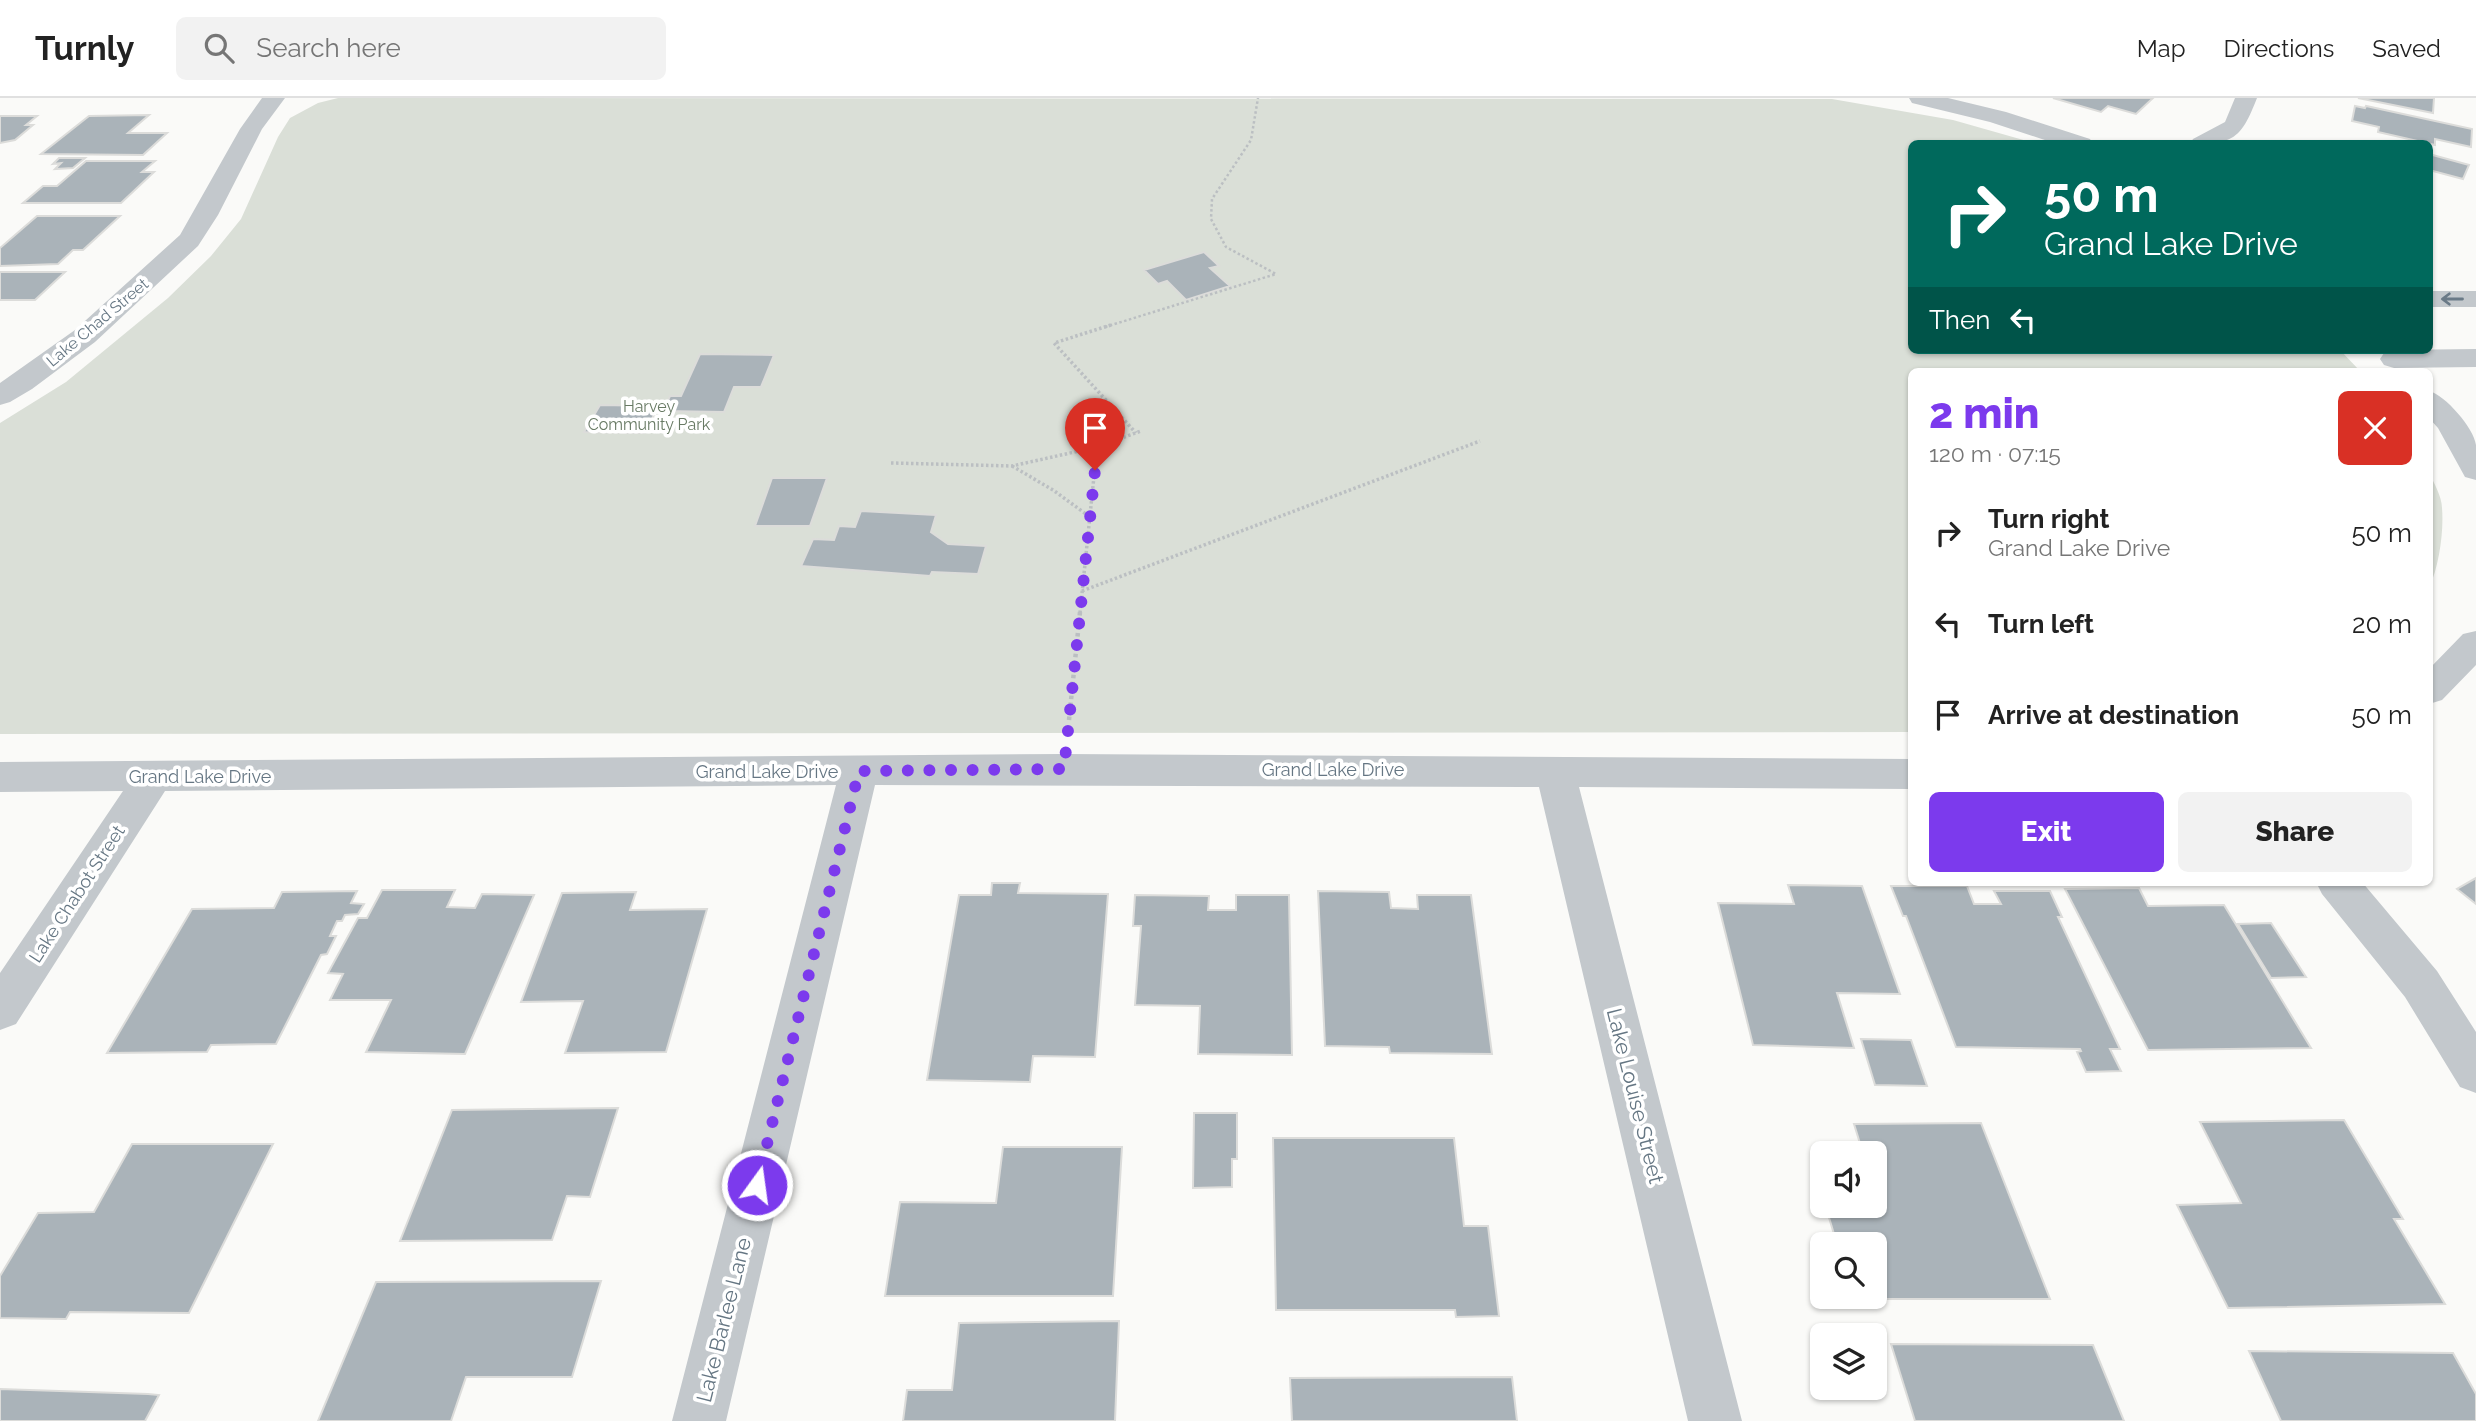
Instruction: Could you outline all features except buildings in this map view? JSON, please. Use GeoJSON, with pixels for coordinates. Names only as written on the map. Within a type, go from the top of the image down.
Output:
{"type":"FeatureCollection","features":[{"type":"Feature","properties":{"kind":"street","name":"Lake Chad Street"},"geometry":{"type":"LineString","coordinates":[[0,396],[13,379],[129,300],[195,233],[237,152],[261,113],[274,98]]}},
{"type":"Feature","properties":{"kind":"street"},"geometry":{"type":"LineString","coordinates":[[1920,98],[1998,117],[2070,140]]}},
{"type":"Feature","properties":{"kind":"street"},"geometry":{"type":"LineString","coordinates":[[2208,140],[2235,125],[2246,98]]}},
{"type":"Feature","properties":{"kind":"street"},"geometry":{"type":"LineString","coordinates":[[2433,299],[2476,299]]}},
{"type":"Feature","properties":{"kind":"street"},"geometry":{"type":"LineString","coordinates":[[2394,360],[2476,358]]}},
{"type":"Feature","properties":{"kind":"street"},"geometry":{"type":"LineString","coordinates":[[2433,405],[2451,425],[2476,470]]}},
{"type":"Feature","properties":{"kind":"street"},"geometry":{"type":"LineString","coordinates":[[2433,687],[2476,643]]}},
{"type":"Feature","properties":{"kind":"street","name":"Grand Lake Drive"},"geometry":{"type":"LineString","coordinates":[[0,777],[1064,769],[1908,774]]}},
{"type":"Feature","properties":{"kind":"street","name":"Lake Louise Street"},"geometry":{"type":"LineString","coordinates":[[1555,770],[1715,1421]]}},
{"type":"Feature","properties":{"kind":"street","name":"Lake Barlee Lane"},"geometry":{"type":"LineString","coordinates":[[699,1421],[859,771]]}},
{"type":"Feature","properties":{"kind":"street","name":"Lake Chabot Street"},"geometry":{"type":"LineString","coordinates":[[0,1010],[153,777]]}},
{"type":"Feature","properties":{"kind":"street"},"geometry":{"type":"LineString","coordinates":[[2340,886],[2421,984],[2476,1072]]}},
{"type":"Feature","properties":{"kind":"path"},"geometry":{"type":"LineString","coordinates":[[891,463],[1012,466],[1097,447],[1138,432],[1054,343],[1276,274],[1226,247],[1211,219],[1212,199],[1251,140],[1258,98]]}},
{"type":"Feature","properties":{"kind":"path"},"geometry":{"type":"LineString","coordinates":[[1082,591],[1480,441]]}},
{"type":"Feature","properties":{"kind":"path"},"geometry":{"type":"LineString","coordinates":[[1064,769],[1097,447]]}},
{"type":"Feature","properties":{"kind":"path"},"geometry":{"type":"LineString","coordinates":[[1012,466],[1054,490],[1090,517]]}},
{"type":"Feature","properties":{"kind":"green space","name":"Harvey Community Park"},"geometry":{"type":"Polygon","coordinates":[[[338,98],[1832,99],[1953,120],[2023,140],[1908,140],[1908,354],[2344,354],[2357,368],[1908,368],[1908,732],[0,734],[0,423],[66,382],[168,298],[211,256],[241,219],[278,137],[290,118],[318,103],[338,98]]]}},
{"type":"Feature","properties":{"kind":"green space"},"geometry":{"type":"Polygon","coordinates":[[[2433,481],[2442,503],[2438,560],[2433,579],[2433,481]]]}},
{"type":"Feature","properties":{"kind":"route"},"geometry":{"type":"LineString","coordinates":[[757,1185],[859,771],[1064,769],[1095,470]]}}]}
